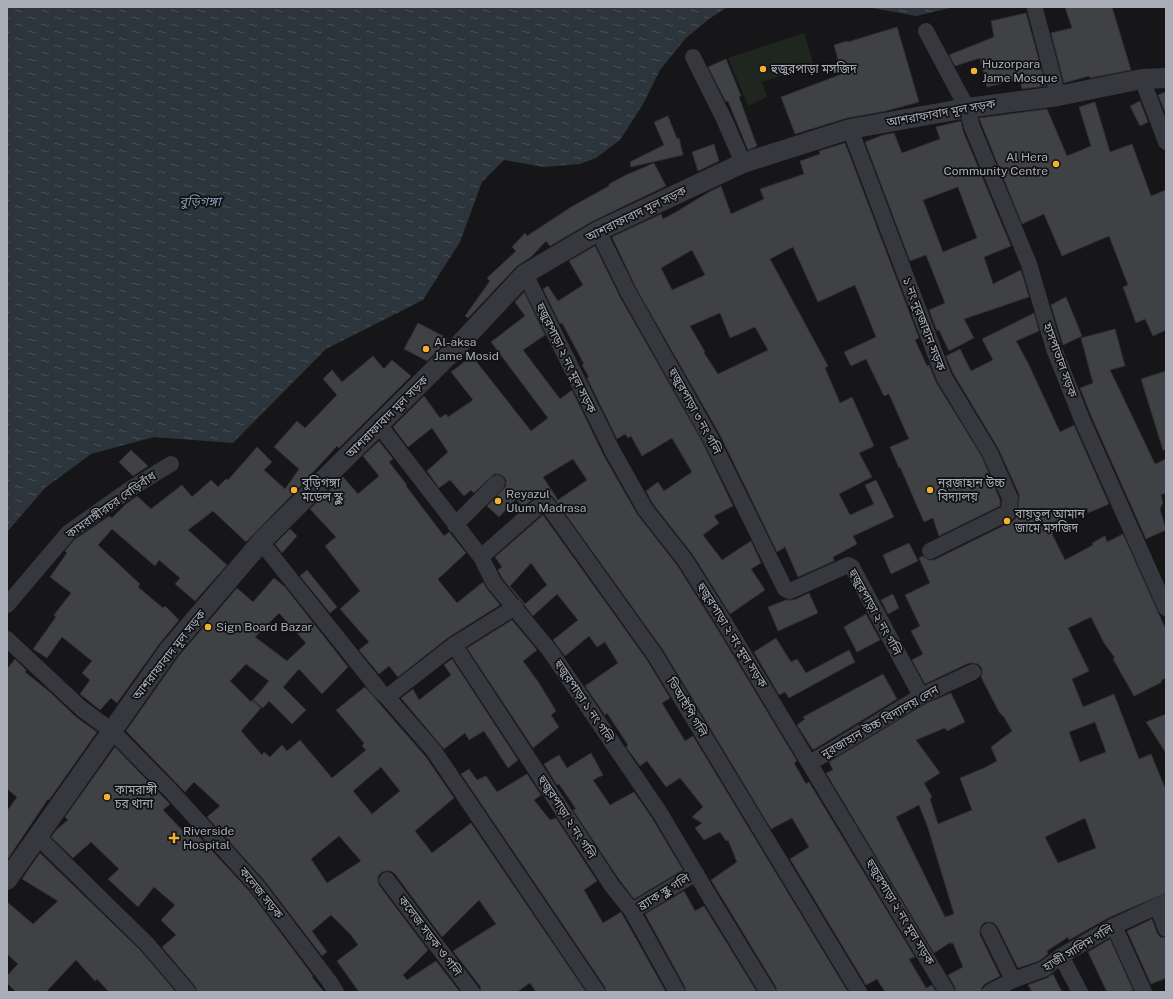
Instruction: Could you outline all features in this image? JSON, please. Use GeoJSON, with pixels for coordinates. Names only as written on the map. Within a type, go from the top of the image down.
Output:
{"type":"FeatureCollection","features":[{"type":"Feature","properties":{"kind":"street"},"geometry":{"type":"LineString","coordinates":[[1035,8],[1058,96]]}},
{"type":"Feature","properties":{"kind":"street","name":"হাসপাতাল সড়ক"},"geometry":{"type":"LineString","coordinates":[[926,31],[967,108],[972,127],[1029,264],[1054,349],[1083,422],[1166,608]]}},
{"type":"Feature","properties":{"kind":"street"},"geometry":{"type":"LineString","coordinates":[[693,57],[724,119],[743,163]]}},
{"type":"Feature","properties":{"kind":"street","name":"আশরাফাবাদ মূল সড়ক"},"geometry":{"type":"LineString","coordinates":[[11,874],[169,650],[261,542],[457,347],[525,274],[598,231],[743,163],[850,129],[967,108],[1058,96],[1142,79],[1166,78]]}},
{"type":"Feature","properties":{"kind":"street"},"geometry":{"type":"LineString","coordinates":[[1142,79],[1166,142]]}},
{"type":"Feature","properties":{"kind":"street","name":"১ নং নূরজাহান সড়ক"},"geometry":{"type":"LineString","coordinates":[[850,129],[944,377],[990,453],[1010,498],[1009,512],[930,551]]}},
{"type":"Feature","properties":{"kind":"street","name":"হুজুরপাড়া ৩ নং গলি"},"geometry":{"type":"LineString","coordinates":[[598,231],[628,292],[711,439],[785,589],[790,591]]}},
{"type":"Feature","properties":{"kind":"street","name":"হুজুরপাড়া ২ নং মূল সড়ক"},"geometry":{"type":"LineString","coordinates":[[525,274],[613,452],[645,509],[685,560],[810,763],[947,992]]}},
{"type":"Feature","properties":{"kind":"street","name":"হুজুরপাড়া ১ নং গলি"},"geometry":{"type":"LineString","coordinates":[[379,425],[481,557],[494,584],[515,607],[550,651],[660,813],[768,992]]}},
{"type":"Feature","properties":{"kind":"street","name":"কামরাঙ্গীরচর বেড়িবাঁধ"},"geometry":{"type":"LineString","coordinates":[[7,605],[68,533],[130,489],[171,464]]}},
{"type":"Feature","properties":{"kind":"street"},"geometry":{"type":"LineString","coordinates":[[455,525],[497,483]]}},
{"type":"Feature","properties":{"kind":"street","name":"ভিআইপি গলি"},"geometry":{"type":"LineString","coordinates":[[481,557],[541,504],[546,504],[550,508],[655,654],[859,992]]}},
{"type":"Feature","properties":{"kind":"street"},"geometry":{"type":"LineString","coordinates":[[261,542],[380,691],[434,751],[597,992]]}},
{"type":"Feature","properties":{"kind":"street","name":"হুজুরপাড়া ২ নং গলি"},"geometry":{"type":"LineString","coordinates":[[790,591],[848,565],[852,567],[921,696]]}},
{"type":"Feature","properties":{"kind":"street"},"geometry":{"type":"LineString","coordinates":[[387,697],[454,645],[515,607]]}},
{"type":"Feature","properties":{"kind":"street","name":"কলেজ সড়ক"},"geometry":{"type":"LineString","coordinates":[[7,639],[82,709],[112,731],[171,791],[257,886],[336,992]]}},
{"type":"Feature","properties":{"kind":"street","name":"হুজুরপাড়া ২ নং গলি"},"geometry":{"type":"LineString","coordinates":[[454,645],[612,886],[632,911],[678,992]]}},
{"type":"Feature","properties":{"kind":"street","name":"নুরজাহান উচ্চ বিদ্যালয় লেন"},"geometry":{"type":"LineString","coordinates":[[810,763],[921,696],[973,672]]}},
{"type":"Feature","properties":{"kind":"street"},"geometry":{"type":"LineString","coordinates":[[38,837],[147,944],[188,992]]}},
{"type":"Feature","properties":{"kind":"street","name":"ব্র্যাক স্কুল গলি"},"geometry":{"type":"LineString","coordinates":[[632,911],[696,873]]}},
{"type":"Feature","properties":{"kind":"street","name":"কলেজ সড়ক ও গলি"},"geometry":{"type":"LineString","coordinates":[[387,880],[472,992]]}},
{"type":"Feature","properties":{"kind":"street"},"geometry":{"type":"LineString","coordinates":[[1161,904],[1166,929]]}},
{"type":"Feature","properties":{"kind":"street","name":"হাজী সালিম গলি"},"geometry":{"type":"LineString","coordinates":[[990,992],[1013,980],[1044,969],[1061,956],[1114,926],[1161,904]]}},
{"type":"Feature","properties":{"kind":"street"},"geometry":{"type":"LineString","coordinates":[[1114,926],[1144,992]]}},
{"type":"Feature","properties":{"kind":"street"},"geometry":{"type":"LineString","coordinates":[[989,932],[1013,980]]}},
{"type":"Feature","properties":{"kind":"street"},"geometry":{"type":"LineString","coordinates":[[1061,956],[1080,992]]}},
{"type":"Feature","properties":{"kind":"shaded area"},"geometry":{"type":"Polygon","coordinates":[[[804,33],[814,65],[762,82],[767,97],[748,106],[728,58],[804,33]]]}},
{"type":"Feature","properties":{"kind":"water","name":"বুড়িগঙ্গা"},"geometry":{"type":"Polygon","coordinates":[[[7,7],[727,7],[709,19],[686,38],[660,70],[643,104],[620,140],[596,158],[580,164],[544,167],[504,160],[482,182],[460,242],[423,300],[326,349],[233,443],[154,437],[91,454],[45,488],[7,532],[7,7]]]}},
{"type":"Feature","properties":{"kind":"water"},"geometry":{"type":"Polygon","coordinates":[[[867,7],[954,7],[916,16],[867,7]]]}},
{"type":"Feature","properties":{"kind":"building"},"geometry":{"type":"Polygon","coordinates":[[[1065,7],[1112,7],[1131,70],[1090,78],[1089,76],[1064,83],[1051,33],[1072,28],[1065,7]]]}},
{"type":"Feature","properties":{"kind":"building"},"geometry":{"type":"Polygon","coordinates":[[[1026,13],[1046,86],[1022,89],[1020,79],[987,87],[980,58],[955,66],[949,55],[994,37],[991,21],[1026,13]]]}},
{"type":"Feature","properties":{"kind":"building"},"geometry":{"type":"Polygon","coordinates":[[[897,27],[919,102],[886,111],[847,118],[795,134],[781,97],[842,74],[834,45],[897,27]]]}},
{"type":"Feature","properties":{"kind":"building"},"geometry":{"type":"Polygon","coordinates":[[[726,59],[741,96],[739,97],[757,146],[748,150],[728,101],[726,102],[708,67],[726,59]]]}},
{"type":"Feature","properties":{"kind":"building"},"geometry":{"type":"Polygon","coordinates":[[[1166,92],[1166,114],[1158,95],[1166,92]]]}},
{"type":"Feature","properties":{"kind":"building"},"geometry":{"type":"Polygon","coordinates":[[[1140,101],[1148,122],[1140,126],[1130,106],[1140,101]]]}},
{"type":"Feature","properties":{"kind":"building"},"geometry":{"type":"Polygon","coordinates":[[[1095,102],[1110,152],[1132,144],[1151,196],[1166,190],[1166,330],[1153,336],[1145,319],[1136,323],[1123,287],[1128,285],[1109,236],[1062,256],[1044,214],[1022,224],[979,118],[1047,109],[1067,156],[1091,146],[1079,107],[1095,102]]]}},
{"type":"Feature","properties":{"kind":"building"},"geometry":{"type":"Polygon","coordinates":[[[668,116],[677,139],[679,138],[683,155],[631,167],[630,162],[664,145],[654,122],[668,116]]]}},
{"type":"Feature","properties":{"kind":"building"},"geometry":{"type":"Polygon","coordinates":[[[961,121],[963,131],[1011,246],[984,257],[993,284],[1021,270],[1029,297],[964,319],[974,338],[949,351],[939,330],[937,331],[929,310],[945,303],[926,255],[910,261],[865,142],[883,135],[894,133],[902,153],[940,139],[936,127],[961,121]],[[958,187],[923,200],[943,252],[977,238],[958,187]]]}},
{"type":"Feature","properties":{"kind":"building"},"geometry":{"type":"Polygon","coordinates":[[[845,143],[919,338],[915,340],[927,366],[929,365],[936,382],[982,457],[1000,500],[1000,506],[939,536],[933,518],[924,522],[890,447],[909,439],[889,394],[884,396],[866,359],[851,366],[844,352],[876,337],[855,285],[818,302],[793,247],[770,259],[828,366],[825,368],[840,403],[852,397],[874,446],[859,453],[872,477],[839,494],[850,515],[874,504],[865,485],[876,480],[894,517],[853,536],[857,544],[833,557],[834,561],[798,577],[785,547],[777,552],[720,435],[636,288],[612,237],[661,214],[663,219],[721,186],[731,214],[764,199],[760,189],[804,174],[800,161],[820,154],[819,151],[845,143]],[[692,250],[661,268],[672,290],[705,275],[692,250]],[[720,313],[690,326],[705,352],[704,353],[718,374],[768,350],[755,327],[730,338],[720,313]]]}},
{"type":"Feature","properties":{"kind":"building"},"geometry":{"type":"Polygon","coordinates":[[[714,144],[719,161],[698,171],[692,152],[714,144]]]}},
{"type":"Feature","properties":{"kind":"building"},"geometry":{"type":"Polygon","coordinates":[[[654,163],[666,186],[593,221],[550,246],[546,241],[531,257],[517,266],[468,318],[465,316],[490,281],[487,278],[516,251],[512,247],[525,233],[527,236],[571,207],[609,186],[609,184],[654,163]]]}},
{"type":"Feature","properties":{"kind":"building"},"geometry":{"type":"Polygon","coordinates":[[[595,246],[620,297],[703,443],[733,506],[714,516],[719,523],[703,535],[722,560],[751,541],[761,563],[751,569],[765,590],[730,614],[693,555],[653,504],[646,491],[658,482],[664,491],[692,472],[672,438],[642,456],[631,436],[628,438],[625,434],[617,439],[587,378],[589,377],[582,365],[584,364],[562,323],[560,324],[543,289],[548,286],[558,301],[583,285],[569,261],[595,246]]]}},
{"type":"Feature","properties":{"kind":"building"},"geometry":{"type":"Polygon","coordinates":[[[524,292],[545,335],[523,350],[560,399],[572,390],[604,456],[637,514],[677,565],[718,630],[797,761],[794,763],[806,784],[809,782],[915,957],[909,959],[926,988],[932,985],[936,992],[885,992],[877,979],[866,985],[790,859],[809,847],[792,818],[771,829],[663,650],[554,498],[551,495],[540,495],[535,497],[523,507],[516,499],[499,517],[487,506],[506,486],[506,480],[503,476],[494,474],[474,493],[471,490],[464,496],[450,480],[439,488],[427,471],[448,452],[432,428],[408,447],[393,427],[424,396],[440,418],[446,414],[448,417],[473,400],[451,372],[472,356],[531,431],[548,418],[491,342],[525,316],[515,302],[524,292]],[[573,459],[543,477],[558,500],[587,480],[573,459]]]}},
{"type":"Feature","properties":{"kind":"building"},"geometry":{"type":"Polygon","coordinates":[[[1066,297],[1082,336],[1063,345],[1051,305],[1066,297]]]}},
{"type":"Feature","properties":{"kind":"building"},"geometry":{"type":"Polygon","coordinates":[[[1034,313],[1039,331],[1016,341],[1028,363],[1060,432],[1074,425],[1109,504],[1088,513],[1087,508],[1049,524],[1053,533],[1052,534],[1065,560],[1093,545],[1092,543],[1105,536],[1107,542],[1123,534],[1166,630],[1166,678],[1161,680],[1162,682],[1134,696],[1113,659],[1115,658],[1104,643],[1091,617],[1068,628],[1089,671],[1072,679],[1083,707],[1114,694],[1139,759],[1151,754],[1166,790],[1166,893],[1110,917],[1069,940],[1068,937],[1047,951],[1048,954],[1039,961],[1018,968],[997,926],[994,923],[985,922],[981,926],[980,935],[1000,976],[985,984],[982,987],[981,992],[956,992],[955,987],[948,975],[963,967],[953,943],[951,944],[951,942],[934,953],[826,773],[833,770],[829,762],[925,704],[951,693],[965,722],[947,731],[945,728],[916,740],[940,773],[924,783],[932,797],[930,799],[938,824],[972,810],[960,778],[997,761],[991,747],[1012,731],[1004,717],[999,712],[981,677],[982,668],[978,664],[969,663],[925,684],[912,660],[923,654],[911,631],[920,626],[905,595],[930,583],[919,558],[922,556],[929,560],[934,560],[1013,521],[1017,517],[1019,494],[998,448],[953,373],[946,356],[960,349],[971,371],[993,360],[982,339],[1034,313]],[[1095,722],[1069,732],[1080,762],[1106,752],[1095,722]],[[919,805],[896,817],[945,917],[954,914],[928,828],[919,805]],[[1085,818],[1045,837],[1058,863],[1096,848],[1085,818]]]}},
{"type":"Feature","properties":{"kind":"building"},"geometry":{"type":"Polygon","coordinates":[[[418,323],[447,338],[444,344],[427,361],[404,349],[418,323]]]}},
{"type":"Feature","properties":{"kind":"building"},"geometry":{"type":"Polygon","coordinates":[[[1115,329],[1125,366],[1110,370],[1155,464],[1166,459],[1166,493],[1161,495],[1163,503],[1160,509],[1166,530],[1146,539],[1080,388],[1093,383],[1081,338],[1115,329]]]}},
{"type":"Feature","properties":{"kind":"building"},"geometry":{"type":"Polygon","coordinates":[[[373,356],[384,369],[392,360],[411,376],[339,448],[337,446],[246,542],[213,511],[188,530],[227,565],[195,601],[175,584],[180,578],[159,560],[155,566],[112,529],[98,545],[140,584],[138,587],[163,608],[165,606],[179,620],[160,643],[117,703],[111,698],[100,710],[80,694],[90,680],[82,673],[92,661],[62,637],[47,658],[33,649],[56,617],[54,615],[71,593],[50,577],[67,553],[65,551],[74,540],[109,516],[112,518],[126,504],[137,496],[151,509],[182,485],[192,497],[211,480],[218,487],[226,479],[228,480],[257,447],[272,462],[264,470],[285,489],[299,469],[274,447],[297,421],[305,428],[337,395],[323,379],[332,370],[342,382],[373,356]]]}},
{"type":"Feature","properties":{"kind":"building"},"geometry":{"type":"Polygon","coordinates":[[[1166,371],[1166,450],[1163,450],[1141,379],[1166,371]]]}},
{"type":"Feature","properties":{"kind":"building"},"geometry":{"type":"Polygon","coordinates":[[[379,441],[393,459],[389,462],[444,536],[449,532],[466,553],[438,579],[439,581],[457,603],[483,582],[500,605],[449,637],[398,677],[389,666],[379,674],[359,650],[369,642],[340,609],[360,591],[325,546],[336,537],[310,509],[343,477],[358,494],[379,476],[363,456],[379,441]]]}},
{"type":"Feature","properties":{"kind":"building"},"geometry":{"type":"Polygon","coordinates":[[[131,450],[148,466],[133,476],[119,462],[131,450]]]}},
{"type":"Feature","properties":{"kind":"building"},"geometry":{"type":"Polygon","coordinates":[[[543,515],[647,660],[670,698],[662,703],[685,741],[693,736],[848,992],[777,992],[776,987],[711,880],[737,862],[728,840],[726,841],[720,832],[704,840],[695,828],[702,823],[692,817],[703,807],[680,778],[666,787],[647,761],[640,766],[626,747],[628,745],[607,713],[605,715],[585,686],[618,663],[605,642],[597,647],[589,636],[565,656],[553,640],[578,620],[557,594],[533,616],[502,578],[498,570],[502,567],[495,557],[543,515]],[[531,563],[510,586],[525,604],[547,585],[531,563]]]}},
{"type":"Feature","properties":{"kind":"building"},"geometry":{"type":"Polygon","coordinates":[[[290,529],[297,536],[282,553],[275,544],[290,529]]]}},
{"type":"Feature","properties":{"kind":"building"},"geometry":{"type":"Polygon","coordinates":[[[909,543],[918,561],[891,574],[883,555],[909,543]]]}},
{"type":"Feature","properties":{"kind":"building"},"geometry":{"type":"Polygon","coordinates":[[[307,570],[337,607],[330,613],[300,576],[307,570]]]}},
{"type":"Feature","properties":{"kind":"building"},"geometry":{"type":"Polygon","coordinates":[[[274,578],[285,587],[348,667],[322,694],[299,669],[283,687],[306,710],[292,724],[269,701],[263,708],[253,700],[269,681],[246,664],[230,681],[251,702],[252,700],[261,708],[241,731],[262,755],[264,752],[270,757],[282,745],[287,751],[300,740],[332,778],[366,750],[362,746],[364,743],[336,710],[365,687],[426,757],[454,798],[415,831],[432,853],[471,823],[586,992],[536,992],[530,983],[517,992],[481,992],[480,986],[453,951],[496,924],[479,900],[442,937],[395,874],[391,871],[386,871],[382,872],[378,876],[379,885],[428,950],[403,975],[407,980],[436,961],[460,992],[359,992],[337,961],[358,945],[351,935],[331,915],[312,931],[327,952],[322,956],[264,880],[207,817],[220,806],[194,782],[185,792],[126,731],[178,657],[237,588],[253,602],[274,578]],[[279,613],[255,637],[287,661],[306,643],[279,613]],[[381,767],[353,791],[372,814],[400,791],[381,767]],[[339,836],[311,859],[327,883],[361,861],[339,836]]]}},
{"type":"Feature","properties":{"kind":"building"},"geometry":{"type":"Polygon","coordinates":[[[809,593],[818,613],[778,631],[768,607],[786,600],[794,600],[809,593]]]}},
{"type":"Feature","properties":{"kind":"building"},"geometry":{"type":"Polygon","coordinates":[[[893,594],[899,608],[888,614],[881,600],[893,594]]]}},
{"type":"Feature","properties":{"kind":"building"},"geometry":{"type":"Polygon","coordinates":[[[866,614],[880,640],[857,652],[844,627],[866,614]]]}},
{"type":"Feature","properties":{"kind":"building"},"geometry":{"type":"Polygon","coordinates":[[[512,620],[537,650],[523,661],[539,683],[556,711],[551,715],[559,727],[533,748],[467,648],[512,620]]]}},
{"type":"Feature","properties":{"kind":"building"},"geometry":{"type":"Polygon","coordinates":[[[776,638],[791,662],[797,659],[806,673],[849,650],[855,662],[789,698],[785,692],[779,695],[754,652],[776,638]]]}},
{"type":"Feature","properties":{"kind":"building"},"geometry":{"type":"Polygon","coordinates":[[[15,659],[26,670],[25,672],[51,693],[76,717],[97,732],[49,800],[48,799],[7,860],[7,811],[17,797],[7,789],[7,669],[15,659]]]}},
{"type":"Feature","properties":{"kind":"building"},"geometry":{"type":"Polygon","coordinates":[[[452,659],[518,760],[508,768],[484,731],[469,740],[465,733],[444,749],[401,698],[413,689],[419,700],[451,675],[444,665],[452,659]]]}},
{"type":"Feature","properties":{"kind":"building"},"geometry":{"type":"Polygon","coordinates":[[[883,674],[897,699],[813,750],[797,725],[805,719],[803,717],[883,674]]]}},
{"type":"Feature","properties":{"kind":"building"},"geometry":{"type":"Polygon","coordinates":[[[1166,714],[1166,753],[1146,722],[1166,714]]]}},
{"type":"Feature","properties":{"kind":"building"},"geometry":{"type":"Polygon","coordinates":[[[115,747],[170,804],[163,810],[186,834],[192,829],[250,892],[324,992],[197,992],[195,986],[162,947],[176,935],[161,920],[175,905],[154,887],[138,907],[108,879],[119,869],[91,842],[73,858],[51,837],[57,829],[68,820],[65,817],[115,747]]]}},
{"type":"Feature","properties":{"kind":"building"},"geometry":{"type":"Polygon","coordinates":[[[591,753],[603,775],[593,780],[610,805],[634,792],[652,818],[683,870],[634,899],[618,878],[573,810],[576,809],[559,784],[557,785],[544,764],[559,755],[567,768],[591,753]]]}},
{"type":"Feature","properties":{"kind":"building"},"geometry":{"type":"Polygon","coordinates":[[[469,769],[477,780],[486,776],[497,792],[527,774],[541,795],[534,800],[550,820],[556,818],[597,881],[584,890],[603,923],[621,912],[666,992],[606,992],[605,987],[461,774],[469,769]]]}},
{"type":"Feature","properties":{"kind":"building"},"geometry":{"type":"Polygon","coordinates":[[[40,853],[140,950],[176,992],[109,992],[97,979],[95,981],[76,960],[46,992],[16,992],[7,983],[7,976],[18,964],[7,954],[7,902],[33,924],[58,901],[22,879],[40,853]]]}},
{"type":"Feature","properties":{"kind":"building"},"geometry":{"type":"Polygon","coordinates":[[[684,891],[695,911],[704,906],[757,992],[686,992],[685,987],[645,914],[684,891]]]}},
{"type":"Feature","properties":{"kind":"building"},"geometry":{"type":"Polygon","coordinates":[[[1152,919],[1157,933],[1160,937],[1166,938],[1166,978],[1151,984],[1127,931],[1152,919]]]}},
{"type":"Feature","properties":{"kind":"building"},"geometry":{"type":"Polygon","coordinates":[[[1110,939],[1133,990],[1128,992],[1107,992],[1088,952],[1110,939]]]}},
{"type":"Feature","properties":{"kind":"building"},"geometry":{"type":"Polygon","coordinates":[[[1053,974],[1062,992],[1032,992],[1028,985],[1047,978],[1053,974]]]}},
{"type":"Feature","properties":{"kind":"place","name":"হুজুরপাড়া মসজিদ"},"geometry":{"type":"Point","coordinates":[763,69]}},
{"type":"Feature","properties":{"kind":"place","name":"Huzorpara Jame Mosque"},"geometry":{"type":"Point","coordinates":[974,71]}},
{"type":"Feature","properties":{"kind":"place","name":"Al Hera Community Centre"},"geometry":{"type":"Point","coordinates":[1056,164]}},
{"type":"Feature","properties":{"kind":"place","name":"Al-aksa Jame Mosid"},"geometry":{"type":"Point","coordinates":[426,349]}},
{"type":"Feature","properties":{"kind":"place","name":"বুড়িগঙ্গা মডেল স্কুল"},"geometry":{"type":"Point","coordinates":[294,490]}},
{"type":"Feature","properties":{"kind":"place","name":"নুরজাহান উচ্চ বিদ্যালয়"},"geometry":{"type":"Point","coordinates":[930,490]}},
{"type":"Feature","properties":{"kind":"place","name":"Reyazul Ulum Madrasa"},"geometry":{"type":"Point","coordinates":[498,501]}},
{"type":"Feature","properties":{"kind":"place","name":"বায়তুল আমান জামে মসজিদ"},"geometry":{"type":"Point","coordinates":[1007,521]}},
{"type":"Feature","properties":{"kind":"place","name":"Sign Board Bazar"},"geometry":{"type":"Point","coordinates":[208,627]}},
{"type":"Feature","properties":{"kind":"place","name":"কামরাঙ্গী চর থানা"},"geometry":{"type":"Point","coordinates":[107,797]}},
{"type":"Feature","properties":{"kind":"place","name":"Riverside Hospital"},"geometry":{"type":"Point","coordinates":[174,838]}}]}
